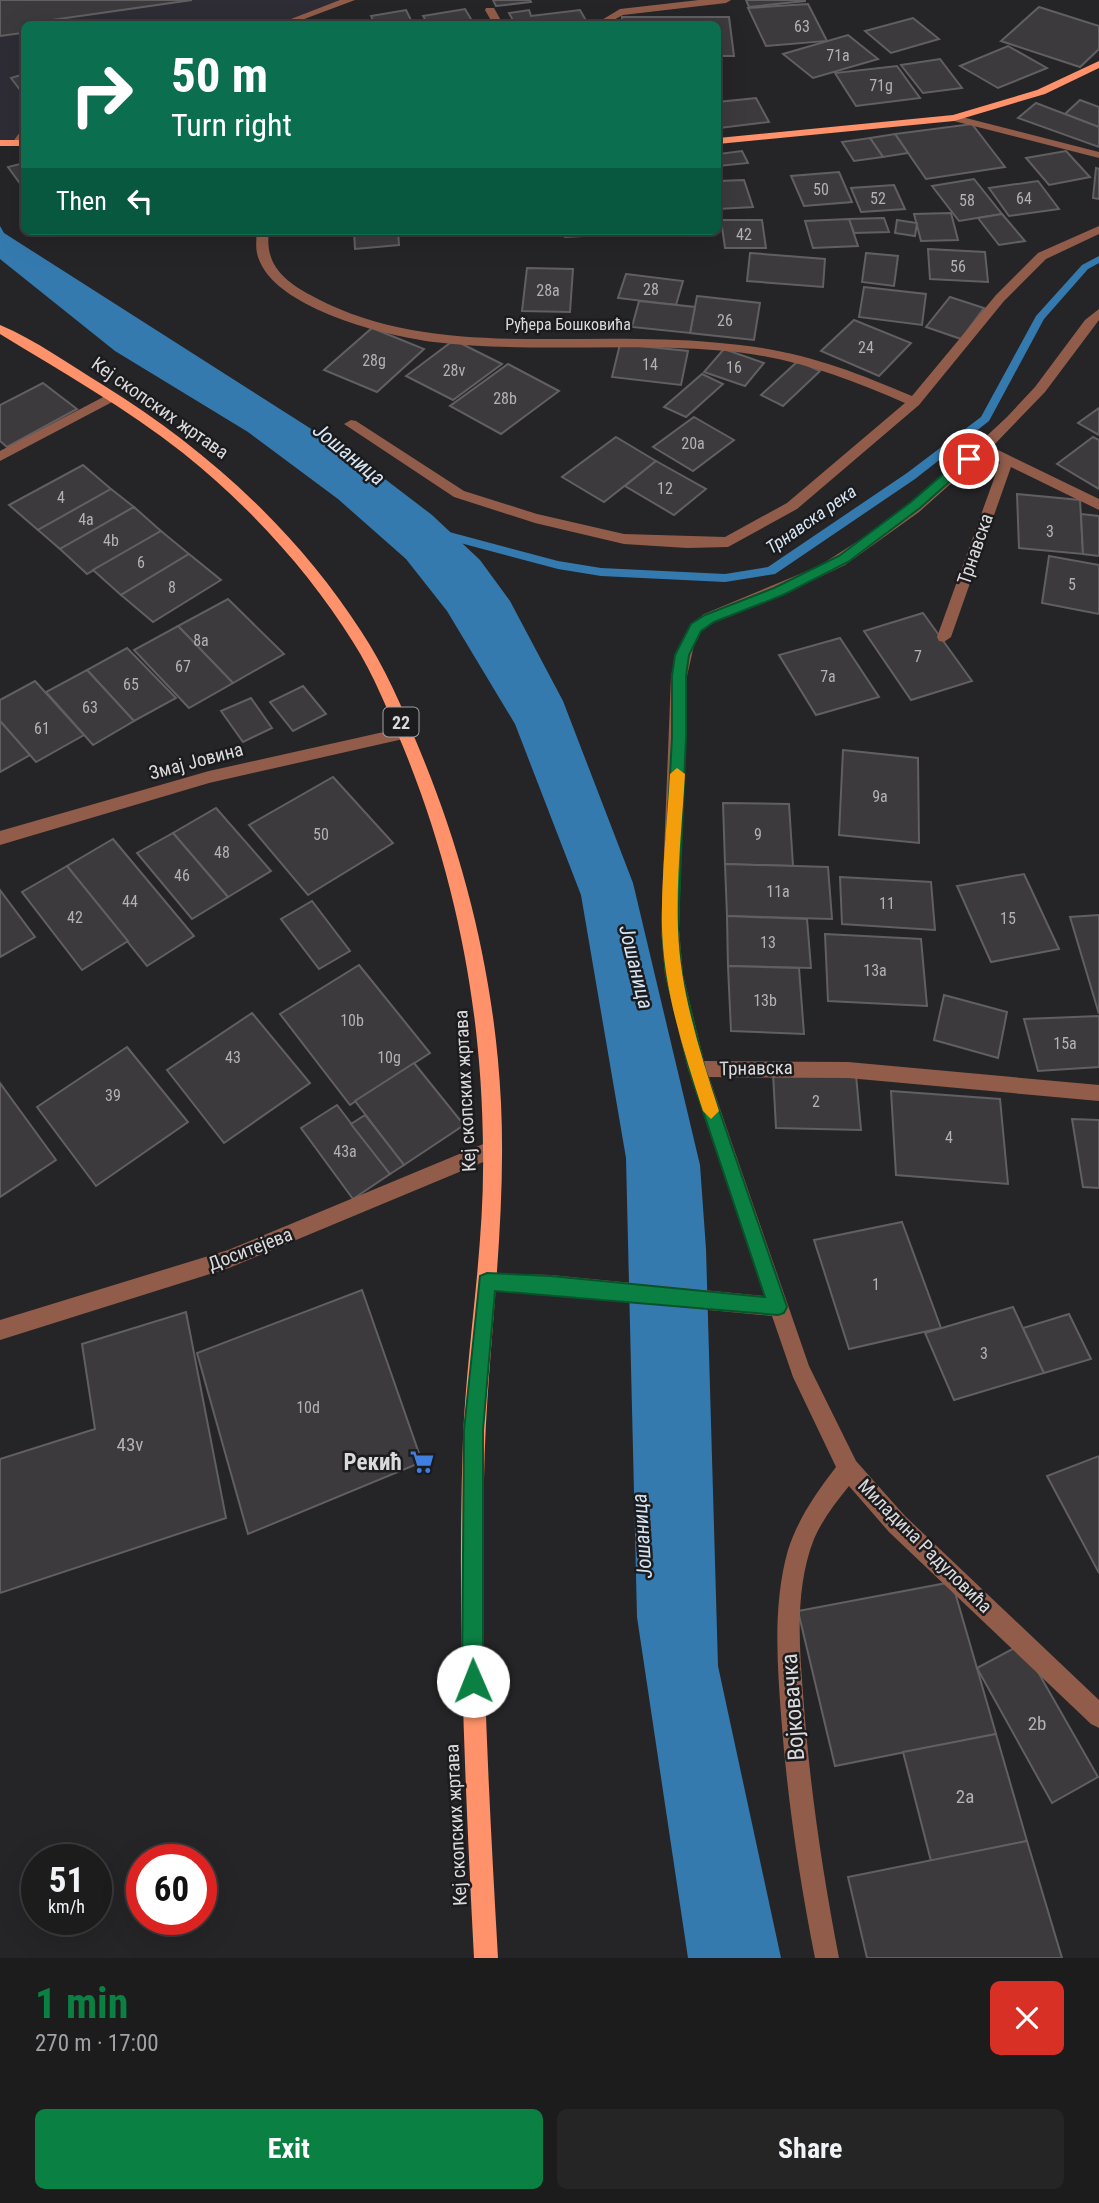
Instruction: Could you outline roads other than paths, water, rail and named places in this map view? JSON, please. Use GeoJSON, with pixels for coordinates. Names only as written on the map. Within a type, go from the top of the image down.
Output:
{"type":"FeatureCollection","features":[{"type":"Feature","properties":{"kind":"main road"},"geometry":{"type":"LineString","coordinates":[[721,141],[954,118],[1041,92],[1099,64]]}},
{"type":"Feature","properties":{"kind":"main road"},"geometry":{"type":"LineString","coordinates":[[0,143],[21,140]]}},
{"type":"Feature","properties":{"kind":"main road","name":"Кеј скопских жртава"},"geometry":{"type":"LineString","coordinates":[[0,329],[111,397],[211,469],[276,532],[322,586],[381,676],[428,782],[466,909],[488,1035],[493,1149],[487,1282],[474,1430],[471,1577],[474,1758],[486,1958]]}},
{"type":"Feature","properties":{"kind":"street"},"geometry":{"type":"LineString","coordinates":[[291,21],[350,0]]}},
{"type":"Feature","properties":{"kind":"street"},"geometry":{"type":"LineString","coordinates":[[605,21],[620,12],[726,0]]}},
{"type":"Feature","properties":{"kind":"street"},"geometry":{"type":"LineString","coordinates":[[490,10],[496,21]]}},
{"type":"Feature","properties":{"kind":"street"},"geometry":{"type":"LineString","coordinates":[[954,118],[1099,155]]}},
{"type":"Feature","properties":{"kind":"street"},"geometry":{"type":"LineString","coordinates":[[351,424],[459,494],[535,518],[624,539],[687,543],[728,542],[792,506],[914,402],[1000,298],[1042,256],[1099,230]]}},
{"type":"Feature","properties":{"kind":"street","name":"Руђера Бошковића"},"geometry":{"type":"LineString","coordinates":[[263,235],[264,257],[268,268],[281,281],[310,300],[375,325],[433,338],[666,343],[779,355],[822,364],[914,402]]}},
{"type":"Feature","properties":{"kind":"street","name":"Трнавска"},"geometry":{"type":"LineString","coordinates":[[1099,313],[1032,399],[915,505],[844,559],[778,592],[709,618],[695,628],[688,641],[679,676],[679,737],[670,929],[674,975],[697,1069],[762,1065],[847,1069],[1099,1093]]}},
{"type":"Feature","properties":{"kind":"street"},"geometry":{"type":"LineString","coordinates":[[0,457],[111,397]]}},
{"type":"Feature","properties":{"kind":"street"},"geometry":{"type":"LineString","coordinates":[[981,447],[1099,505]]}},
{"type":"Feature","properties":{"kind":"street","name":"Трнавска"},"geometry":{"type":"LineString","coordinates":[[944,637],[1007,460]]}},
{"type":"Feature","properties":{"kind":"street","name":"Змај Јовина"},"geometry":{"type":"LineString","coordinates":[[0,838],[209,778],[406,733]]}},
{"type":"Feature","properties":{"kind":"street","name":"Миладина Радуловића"},"geometry":{"type":"LineString","coordinates":[[697,1069],[800,1370],[848,1469],[897,1524],[1099,1716]]}},
{"type":"Feature","properties":{"kind":"street","name":"Доситејева"},"geometry":{"type":"LineString","coordinates":[[0,1330],[229,1259],[493,1149]]}},
{"type":"Feature","properties":{"kind":"street"},"geometry":{"type":"LineString","coordinates":[[487,1282],[715,1299],[778,1307]]}},
{"type":"Feature","properties":{"kind":"street","name":"Војковачка"},"geometry":{"type":"LineString","coordinates":[[827,1958],[808,1867],[788,1643],[791,1592],[799,1550],[815,1513],[848,1469]]}},
{"type":"Feature","properties":{"kind":"water","name":"Јошаница"},"geometry":{"type":"Polygon","coordinates":[[[0,226],[4,233],[360,460],[432,515],[480,560],[510,601],[563,701],[633,883],[700,1165],[706,1249],[718,1666],[781,1958],[688,1958],[637,1617],[626,1158],[581,895],[515,724],[447,611],[406,559],[338,499],[248,432],[115,351],[0,259],[0,226]]]}},
{"type":"Feature","properties":{"kind":"waterway","name":"Трнавска река"},"geometry":{"type":"LineString","coordinates":[[438,533],[558,565],[601,572],[725,578],[771,571],[911,476],[985,419],[1040,318],[1085,267],[1099,259]]}},
{"type":"Feature","properties":{"kind":"place","name":"Рекић"},"geometry":{"type":"Point","coordinates":[422,1462]}}]}
